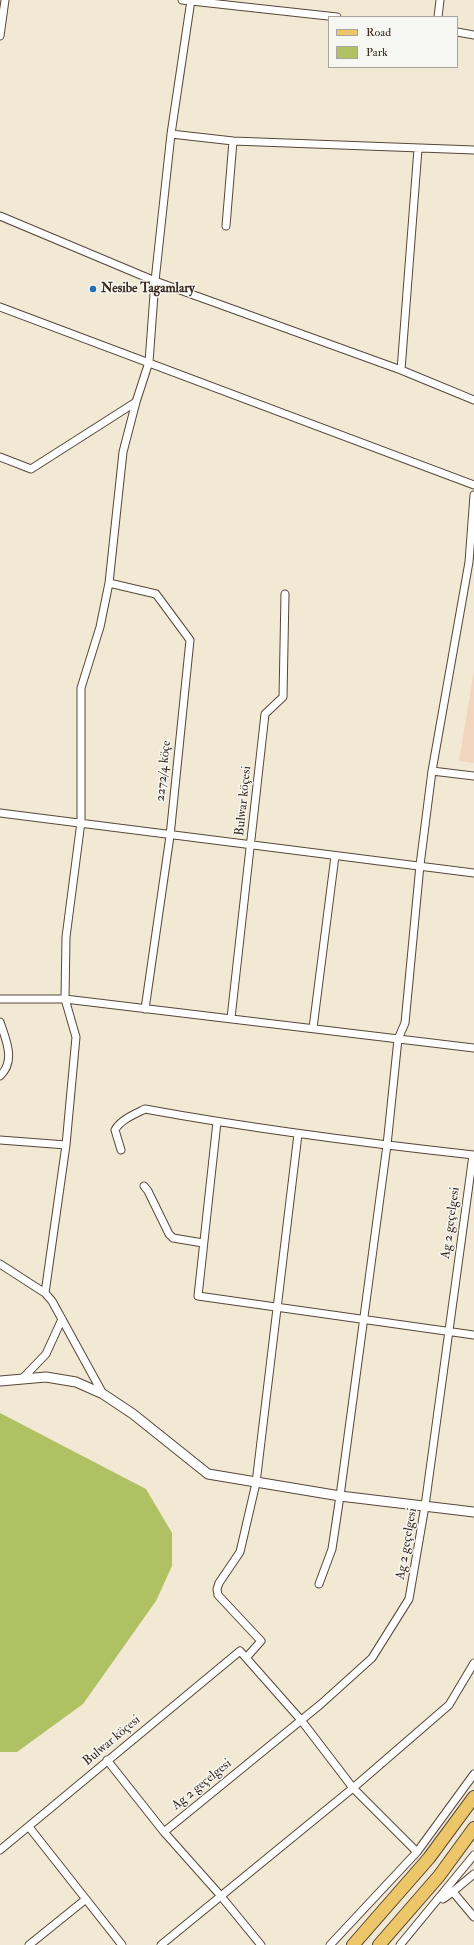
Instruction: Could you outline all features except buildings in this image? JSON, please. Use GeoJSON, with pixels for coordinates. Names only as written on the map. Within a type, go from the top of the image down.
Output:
{"type":"FeatureCollection","features":[{"type":"Feature","properties":{"kind":"main road"},"geometry":{"type":"LineString","coordinates":[[353,1945],[429,1858],[474,1797]]}},
{"type":"Feature","properties":{"kind":"main road"},"geometry":{"type":"LineString","coordinates":[[379,1945],[439,1876],[474,1828]]}},
{"type":"Feature","properties":{"kind":"street"},"geometry":{"type":"LineString","coordinates":[[0,36],[5,0]]}},
{"type":"Feature","properties":{"kind":"street"},"geometry":{"type":"LineString","coordinates":[[182,0],[328,16]]}},
{"type":"Feature","properties":{"kind":"street"},"geometry":{"type":"LineString","coordinates":[[45,1292],[66,1145],[76,1037],[65,999],[66,937],[81,822],[81,688],[100,627],[109,583],[123,452],[136,402],[149,362],[155,281],[171,134],[191,0]]}},
{"type":"Feature","properties":{"kind":"street"},"geometry":{"type":"LineString","coordinates":[[438,16],[440,0]]}},
{"type":"Feature","properties":{"kind":"street"},"geometry":{"type":"LineString","coordinates":[[458,32],[474,35]]}},
{"type":"Feature","properties":{"kind":"street"},"geometry":{"type":"LineString","coordinates":[[171,134],[233,141],[474,150]]}},
{"type":"Feature","properties":{"kind":"street"},"geometry":{"type":"LineString","coordinates":[[226,226],[233,141]]}},
{"type":"Feature","properties":{"kind":"street"},"geometry":{"type":"LineString","coordinates":[[401,370],[418,149]]}},
{"type":"Feature","properties":{"kind":"street"},"geometry":{"type":"LineString","coordinates":[[0,216],[155,281],[401,370],[474,400]]}},
{"type":"Feature","properties":{"kind":"street"},"geometry":{"type":"LineString","coordinates":[[0,307],[474,485]]}},
{"type":"Feature","properties":{"kind":"street"},"geometry":{"type":"LineString","coordinates":[[0,457],[31,469],[136,402]]}},
{"type":"Feature","properties":{"kind":"street"},"geometry":{"type":"LineString","coordinates":[[319,1584],[332,1549],[340,1496],[387,1145],[398,1039],[405,1023],[420,865],[432,771],[469,562],[474,495]]}},
{"type":"Feature","properties":{"kind":"street","name":"2272/4 köçe"},"geometry":{"type":"LineString","coordinates":[[109,583],[156,594],[190,640],[170,836],[146,1009]]}},
{"type":"Feature","properties":{"kind":"street","name":"Bulwar köçesi"},"geometry":{"type":"LineString","coordinates":[[231,1018],[265,714],[283,697],[285,594]]}},
{"type":"Feature","properties":{"kind":"street"},"geometry":{"type":"LineString","coordinates":[[432,771],[474,776]]}},
{"type":"Feature","properties":{"kind":"street"},"geometry":{"type":"LineString","coordinates":[[0,813],[81,822],[170,836],[420,865],[474,874]]}},
{"type":"Feature","properties":{"kind":"street"},"geometry":{"type":"LineString","coordinates":[[313,1028],[335,856]]}},
{"type":"Feature","properties":{"kind":"street"},"geometry":{"type":"LineString","coordinates":[[0,999],[65,999],[474,1048]]}},
{"type":"Feature","properties":{"kind":"street"},"geometry":{"type":"LineString","coordinates":[[0,1022],[9,1054],[8,1065],[0,1076]]}},
{"type":"Feature","properties":{"kind":"street"},"geometry":{"type":"LineString","coordinates":[[121,1150],[115,1130],[116,1127],[145,1109],[217,1122],[298,1134],[473,1155]]}},
{"type":"Feature","properties":{"kind":"street"},"geometry":{"type":"LineString","coordinates":[[217,1122],[198,1296],[474,1335]]}},
{"type":"Feature","properties":{"kind":"street"},"geometry":{"type":"LineString","coordinates":[[298,1134],[256,1483],[240,1552],[219,1583],[217,1589],[218,1595],[262,1641],[246,1658],[301,1720],[353,1788],[417,1852]]}},
{"type":"Feature","properties":{"kind":"street"},"geometry":{"type":"LineString","coordinates":[[0,1140],[66,1145]]}},
{"type":"Feature","properties":{"kind":"street","name":"Ag 2 geçelgesi"},"geometry":{"type":"LineString","coordinates":[[164,1832],[301,1720],[372,1658],[409,1599],[425,1506],[473,1155]]}},
{"type":"Feature","properties":{"kind":"street"},"geometry":{"type":"LineString","coordinates":[[144,1186],[148,1191],[169,1234],[173,1238],[203,1243]]}},
{"type":"Feature","properties":{"kind":"street"},"geometry":{"type":"LineString","coordinates":[[0,1264],[45,1292],[58,1310],[103,1394]]}},
{"type":"Feature","properties":{"kind":"street"},"geometry":{"type":"LineString","coordinates":[[22,1379],[46,1354],[62,1319]]}},
{"type":"Feature","properties":{"kind":"street"},"geometry":{"type":"LineString","coordinates":[[0,1381],[46,1377],[76,1382],[103,1394],[133,1414],[208,1474],[340,1496],[474,1512]]}},
{"type":"Feature","properties":{"kind":"street","name":"Bulwar köçesi"},"geometry":{"type":"LineString","coordinates":[[0,1850],[240,1651],[246,1658]]}},
{"type":"Feature","properties":{"kind":"street"},"geometry":{"type":"LineString","coordinates":[[161,1945],[220,1895],[353,1788],[449,1705],[474,1662]]}},
{"type":"Feature","properties":{"kind":"street"},"geometry":{"type":"LineString","coordinates":[[107,1760],[164,1832],[220,1895],[261,1945]]}},
{"type":"Feature","properties":{"kind":"street"},"geometry":{"type":"LineString","coordinates":[[330,1945],[417,1852],[474,1774]]}},
{"type":"Feature","properties":{"kind":"street"},"geometry":{"type":"LineString","coordinates":[[28,1827],[122,1945]]}},
{"type":"Feature","properties":{"kind":"street"},"geometry":{"type":"LineString","coordinates":[[400,1945],[474,1856]]}},
{"type":"Feature","properties":{"kind":"street"},"geometry":{"type":"LineString","coordinates":[[434,1905],[453,1892],[474,1874]]}},
{"type":"Feature","properties":{"kind":"street"},"geometry":{"type":"LineString","coordinates":[[453,1892],[474,1918]]}},
{"type":"Feature","properties":{"kind":"street"},"geometry":{"type":"LineString","coordinates":[[29,1945],[86,1899]]}},
{"type":"Feature","properties":{"kind":"shaded area"},"geometry":{"type":"Polygon","coordinates":[[[474,671],[474,763],[459,761],[474,671]]]}},
{"type":"Feature","properties":{"kind":"green space"},"geometry":{"type":"Polygon","coordinates":[[[0,1413],[146,1489],[172,1533],[172,1566],[156,1601],[83,1704],[17,1752],[0,1752],[0,1413]]]}},
{"type":"Feature","properties":{"kind":"place","name":"Nesibe Tagamlary"},"geometry":{"type":"Point","coordinates":[93,289]}}]}
